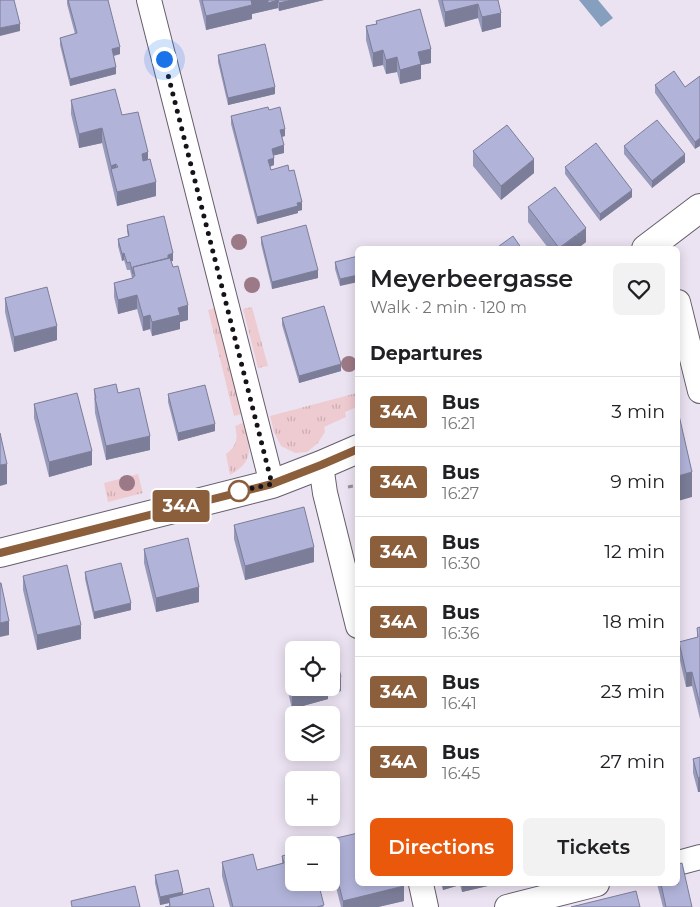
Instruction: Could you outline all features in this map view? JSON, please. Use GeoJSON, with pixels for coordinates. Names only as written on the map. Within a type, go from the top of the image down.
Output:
{"type":"FeatureCollection","features":[{"type":"Feature","properties":{"kind":"street"},"geometry":{"type":"LineString","coordinates":[[149,0],[272,484]]}},
{"type":"Feature","properties":{"kind":"street"},"geometry":{"type":"LineString","coordinates":[[657,245],[700,208]]}},
{"type":"Feature","properties":{"kind":"street"},"geometry":{"type":"LineString","coordinates":[[680,310],[700,391]]}},
{"type":"Feature","properties":{"kind":"street"},"geometry":{"type":"LineString","coordinates":[[0,553],[272,484],[355,450]]}},
{"type":"Feature","properties":{"kind":"street"},"geometry":{"type":"LineString","coordinates":[[321,465],[325,493],[355,614]]}},
{"type":"Feature","properties":{"kind":"street"},"geometry":{"type":"LineString","coordinates":[[680,862],[700,857]]}},
{"type":"Feature","properties":{"kind":"street"},"geometry":{"type":"LineString","coordinates":[[421,886],[426,907]]}},
{"type":"Feature","properties":{"kind":"street"},"geometry":{"type":"LineString","coordinates":[[507,907],[589,886]]}},
{"type":"Feature","properties":{"kind":"green space"},"geometry":{"type":"Polygon","coordinates":[[[252,307],[268,366],[258,368],[243,309],[252,307]]]}},
{"type":"Feature","properties":{"kind":"green space"},"geometry":{"type":"Polygon","coordinates":[[[216,308],[242,414],[234,416],[208,310],[216,308]]]}},
{"type":"Feature","properties":{"kind":"green space"},"geometry":{"type":"Polygon","coordinates":[[[355,394],[355,408],[345,412],[346,417],[324,427],[325,432],[318,443],[307,452],[295,453],[281,446],[274,432],[270,416],[355,394]]]}},
{"type":"Feature","properties":{"kind":"green space"},"geometry":{"type":"Polygon","coordinates":[[[245,422],[249,453],[244,464],[230,475],[226,454],[236,442],[235,426],[245,422]]]}},
{"type":"Feature","properties":{"kind":"green space"},"geometry":{"type":"Polygon","coordinates":[[[138,474],[143,493],[108,502],[104,483],[138,474]]]}},
{"type":"Feature","properties":{"kind":"water"},"geometry":{"type":"Polygon","coordinates":[[[579,0],[598,0],[613,18],[601,27],[579,0]]]}},
{"type":"Feature","properties":{"kind":"building"},"geometry":{"type":"Polygon","coordinates":[[[0,0],[14,0],[20,24],[0,28],[0,0]]]}},
{"type":"Feature","properties":{"kind":"building"},"geometry":{"type":"Polygon","coordinates":[[[68,0],[108,0],[120,47],[112,49],[116,67],[70,79],[60,38],[77,33],[68,0]]]}},
{"type":"Feature","properties":{"kind":"building"},"geometry":{"type":"Polygon","coordinates":[[[202,0],[251,0],[252,5],[206,16],[202,0]]]}},
{"type":"Feature","properties":{"kind":"building"},"geometry":{"type":"Polygon","coordinates":[[[278,0],[292,0],[279,3],[278,0]]]}},
{"type":"Feature","properties":{"kind":"building"},"geometry":{"type":"Polygon","coordinates":[[[442,0],[498,0],[501,13],[482,17],[478,4],[445,12],[442,0]]]}},
{"type":"Feature","properties":{"kind":"building"},"geometry":{"type":"Polygon","coordinates":[[[420,9],[431,49],[418,52],[421,64],[400,70],[397,57],[386,60],[383,50],[373,53],[366,26],[377,24],[376,21],[420,9]]]}},
{"type":"Feature","properties":{"kind":"building"},"geometry":{"type":"Polygon","coordinates":[[[265,44],[275,87],[228,98],[218,55],[265,44]]]}},
{"type":"Feature","properties":{"kind":"building"},"geometry":{"type":"Polygon","coordinates":[[[674,71],[685,87],[700,76],[700,138],[695,142],[655,85],[674,71]]]}},
{"type":"Feature","properties":{"kind":"building"},"geometry":{"type":"Polygon","coordinates":[[[115,89],[122,115],[138,112],[148,152],[142,154],[143,161],[150,159],[156,182],[117,192],[111,169],[118,167],[116,164],[111,166],[102,128],[79,134],[71,100],[115,89]]]}},
{"type":"Feature","properties":{"kind":"building"},"geometry":{"type":"Polygon","coordinates":[[[268,107],[269,110],[280,107],[285,129],[280,130],[284,145],[272,149],[274,158],[268,160],[271,170],[288,165],[289,171],[294,170],[302,202],[297,203],[298,206],[257,217],[231,116],[268,107]]]}},
{"type":"Feature","properties":{"kind":"building"},"geometry":{"type":"Polygon","coordinates":[[[657,120],[685,154],[652,181],[624,146],[657,120]]]}},
{"type":"Feature","properties":{"kind":"building"},"geometry":{"type":"Polygon","coordinates":[[[507,125],[534,159],[501,186],[473,151],[507,125]]]}},
{"type":"Feature","properties":{"kind":"building"},"geometry":{"type":"Polygon","coordinates":[[[596,143],[632,190],[600,214],[565,167],[596,143]]]}},
{"type":"Feature","properties":{"kind":"building"},"geometry":{"type":"Polygon","coordinates":[[[555,187],[586,228],[562,246],[557,246],[528,207],[555,187]]]}},
{"type":"Feature","properties":{"kind":"building"},"geometry":{"type":"Polygon","coordinates":[[[164,216],[173,253],[168,255],[168,258],[133,267],[133,274],[130,262],[127,263],[124,253],[122,254],[118,239],[129,236],[127,225],[164,216]]]}},
{"type":"Feature","properties":{"kind":"building"},"geometry":{"type":"Polygon","coordinates":[[[306,225],[318,270],[272,282],[261,237],[306,225]]]}},
{"type":"Feature","properties":{"kind":"building"},"geometry":{"type":"Polygon","coordinates":[[[513,236],[520,246],[499,246],[513,236]]]}},
{"type":"Feature","properties":{"kind":"building"},"geometry":{"type":"Polygon","coordinates":[[[355,257],[355,276],[340,279],[335,262],[355,257]]]}},
{"type":"Feature","properties":{"kind":"building"},"geometry":{"type":"Polygon","coordinates":[[[170,258],[173,267],[178,266],[188,305],[178,308],[180,315],[152,322],[150,315],[143,317],[137,295],[118,300],[114,283],[133,278],[135,276],[133,267],[170,258]]]}},
{"type":"Feature","properties":{"kind":"building"},"geometry":{"type":"Polygon","coordinates":[[[47,287],[57,326],[14,337],[5,298],[47,287]]]}},
{"type":"Feature","properties":{"kind":"building"},"geometry":{"type":"Polygon","coordinates":[[[324,306],[341,364],[299,376],[282,318],[324,306]]]}},
{"type":"Feature","properties":{"kind":"building"},"geometry":{"type":"Polygon","coordinates":[[[116,384],[118,393],[139,388],[150,436],[106,446],[94,389],[116,384]]]}},
{"type":"Feature","properties":{"kind":"building"},"geometry":{"type":"Polygon","coordinates":[[[205,385],[215,424],[178,433],[168,394],[205,385]]]}},
{"type":"Feature","properties":{"kind":"building"},"geometry":{"type":"Polygon","coordinates":[[[77,393],[92,451],[49,462],[34,404],[77,393]]]}},
{"type":"Feature","properties":{"kind":"building"},"geometry":{"type":"Polygon","coordinates":[[[680,420],[692,472],[680,475],[680,420]]]}},
{"type":"Feature","properties":{"kind":"building"},"geometry":{"type":"Polygon","coordinates":[[[0,433],[7,464],[0,465],[0,433]]]}},
{"type":"Feature","properties":{"kind":"building"},"geometry":{"type":"Polygon","coordinates":[[[304,507],[314,547],[245,566],[234,525],[304,507]]]}},
{"type":"Feature","properties":{"kind":"building"},"geometry":{"type":"Polygon","coordinates":[[[188,538],[199,587],[156,598],[144,549],[188,538]]]}},
{"type":"Feature","properties":{"kind":"building"},"geometry":{"type":"Polygon","coordinates":[[[121,563],[131,603],[94,612],[85,572],[121,563]]]}},
{"type":"Feature","properties":{"kind":"building"},"geometry":{"type":"Polygon","coordinates":[[[67,565],[81,625],[37,635],[23,576],[67,565]]]}},
{"type":"Feature","properties":{"kind":"building"},"geometry":{"type":"Polygon","coordinates":[[[0,583],[9,621],[0,623],[0,583]]]}},
{"type":"Feature","properties":{"kind":"building"},"geometry":{"type":"Polygon","coordinates":[[[700,627],[700,705],[692,672],[686,673],[680,646],[680,642],[698,637],[697,628],[700,627]]]}},
{"type":"Feature","properties":{"kind":"building"},"geometry":{"type":"Polygon","coordinates":[[[700,757],[700,777],[698,778],[693,759],[700,757]]]}},
{"type":"Feature","properties":{"kind":"building"},"geometry":{"type":"Polygon","coordinates":[[[355,834],[355,886],[404,886],[343,901],[340,889],[340,837],[355,834]]]}},
{"type":"Feature","properties":{"kind":"building"},"geometry":{"type":"Polygon","coordinates":[[[253,854],[257,870],[284,863],[282,856],[285,855],[285,891],[320,891],[324,905],[317,907],[233,907],[222,862],[253,854]]]}},
{"type":"Feature","properties":{"kind":"building"},"geometry":{"type":"Polygon","coordinates":[[[682,863],[692,907],[666,907],[661,886],[680,886],[680,864],[682,863]]]}},
{"type":"Feature","properties":{"kind":"building"},"geometry":{"type":"Polygon","coordinates":[[[178,870],[183,892],[160,897],[155,875],[178,870]]]}},
{"type":"Feature","properties":{"kind":"building"},"geometry":{"type":"Polygon","coordinates":[[[135,886],[140,907],[72,907],[71,901],[135,886]]]}},
{"type":"Feature","properties":{"kind":"building"},"geometry":{"type":"Polygon","coordinates":[[[209,888],[214,907],[165,907],[170,906],[169,898],[209,888]]]}},
{"type":"Feature","properties":{"kind":"building"},"geometry":{"type":"Polygon","coordinates":[[[636,891],[640,907],[571,907],[636,891]]]}},
{"type":"Feature","properties":{"kind":"bus line","name":"34A"},"geometry":{"type":"LineString","coordinates":[[0,553],[272,484],[355,450]]}},
{"type":"Feature","properties":{"kind":"route"},"geometry":{"type":"LineString","coordinates":[[164,59],[272,484],[239,491]]}}]}
